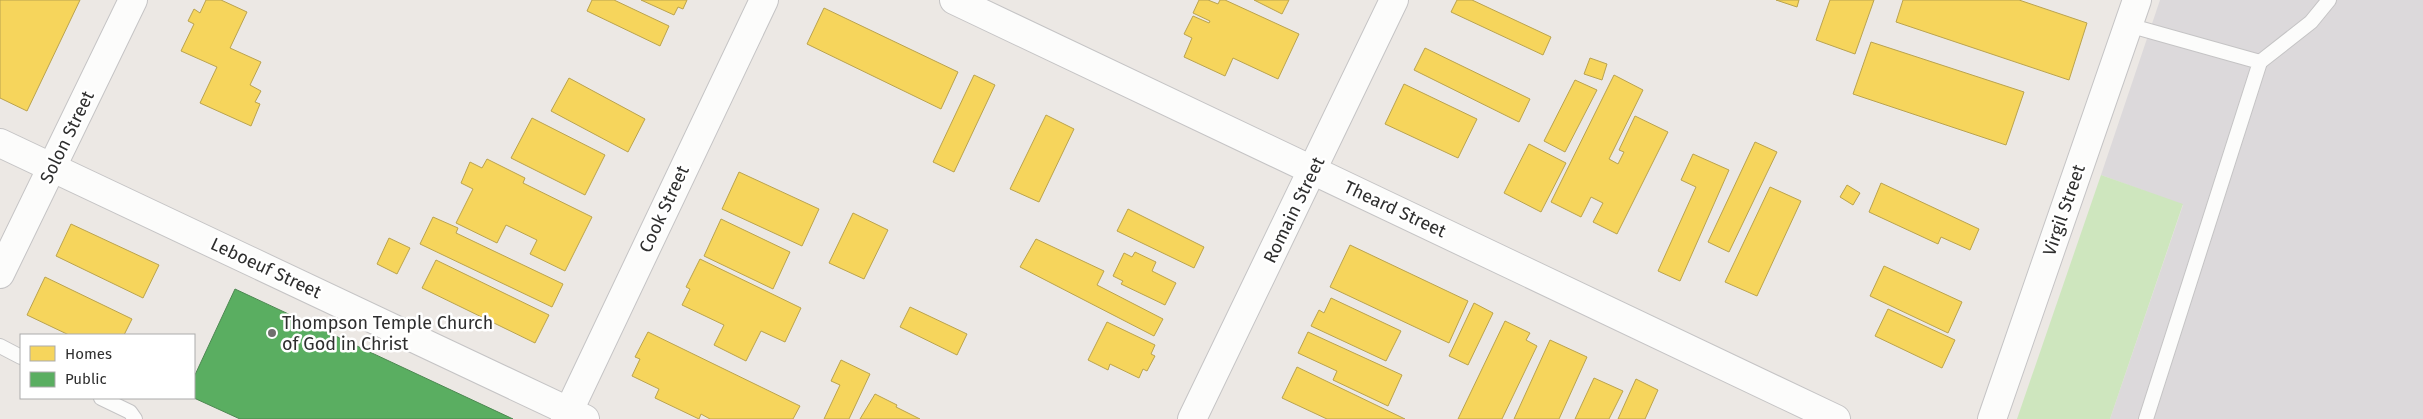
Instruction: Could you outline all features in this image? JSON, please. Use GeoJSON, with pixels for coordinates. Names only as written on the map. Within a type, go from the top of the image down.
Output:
{"type":"FeatureCollection","features":[{"type":"Feature","properties":{"kind":"street","name":"Solon Street"},"geometry":{"type":"LineString","coordinates":[[0,274],[133,0]]}},
{"type":"Feature","properties":{"kind":"street","name":"Cook Street"},"geometry":{"type":"LineString","coordinates":[[573,416],[764,0]]}},
{"type":"Feature","properties":{"kind":"street","name":"Theard Street"},"geometry":{"type":"LineString","coordinates":[[954,0],[1836,419]]}},
{"type":"Feature","properties":{"kind":"street","name":"Romain Street"},"geometry":{"type":"LineString","coordinates":[[1192,419],[1394,0]]}},
{"type":"Feature","properties":{"kind":"street","name":"Virgil Street"},"geometry":{"type":"LineString","coordinates":[[1992,419],[2132,12]]}},
{"type":"Feature","properties":{"kind":"street","name":"Leboeuf Street"},"geometry":{"type":"LineString","coordinates":[[0,143],[573,416]]}},
{"type":"Feature","properties":{"kind":"lane"},"geometry":{"type":"LineString","coordinates":[[2146,419],[2260,62],[2311,22],[2329,0]]}},
{"type":"Feature","properties":{"kind":"lane"},"geometry":{"type":"LineString","coordinates":[[2132,12],[2260,62]]}},
{"type":"Feature","properties":{"kind":"lane"},"geometry":{"type":"LineString","coordinates":[[0,346],[20,356]]}},
{"type":"Feature","properties":{"kind":"lane"},"geometry":{"type":"LineString","coordinates":[[103,399],[130,412],[136,419]]}},
{"type":"Feature","properties":{"kind":"shaded area"},"geometry":{"type":"Polygon","coordinates":[[[2160,0],[2423,0],[2423,419],[2110,419],[2183,205],[2101,175],[2160,0]]]}},
{"type":"Feature","properties":{"kind":"green space"},"geometry":{"type":"Polygon","coordinates":[[[2101,175],[2183,204],[2110,419],[2017,419],[2101,175]]]}},
{"type":"Feature","properties":{"kind":"building: Homes"},"geometry":{"type":"Polygon","coordinates":[[[0,0],[80,0],[27,111],[0,98],[0,0]]]}},
{"type":"Feature","properties":{"kind":"building: Homes"},"geometry":{"type":"Polygon","coordinates":[[[206,0],[221,0],[247,12],[230,48],[261,62],[250,85],[261,91],[255,102],[260,104],[251,126],[200,103],[217,67],[181,51],[194,24],[188,21],[194,9],[200,13],[206,0]]]}},
{"type":"Feature","properties":{"kind":"building: Homes"},"geometry":{"type":"Polygon","coordinates":[[[592,0],[614,0],[669,26],[660,46],[587,11],[592,0]]]}},
{"type":"Feature","properties":{"kind":"building: Homes"},"geometry":{"type":"Polygon","coordinates":[[[641,0],[687,0],[683,9],[678,7],[674,15],[641,0]]]}},
{"type":"Feature","properties":{"kind":"building: Homes"},"geometry":{"type":"Polygon","coordinates":[[[1199,0],[1208,0],[1218,4],[1220,0],[1225,0],[1299,34],[1278,79],[1233,58],[1225,76],[1184,57],[1192,38],[1184,34],[1193,16],[1209,23],[1210,21],[1193,13],[1199,0]]]}},
{"type":"Feature","properties":{"kind":"building: Homes"},"geometry":{"type":"Polygon","coordinates":[[[1254,0],[1289,0],[1282,14],[1254,0]]]}},
{"type":"Feature","properties":{"kind":"building: Homes"},"geometry":{"type":"Polygon","coordinates":[[[1457,0],[1472,0],[1551,37],[1543,55],[1451,12],[1457,0]]]}},
{"type":"Feature","properties":{"kind":"building: Homes"},"geometry":{"type":"Polygon","coordinates":[[[1776,0],[1799,0],[1797,7],[1776,0]]]}},
{"type":"Feature","properties":{"kind":"building: Homes"},"geometry":{"type":"Polygon","coordinates":[[[1830,0],[1874,0],[1855,54],[1816,40],[1830,0]]]}},
{"type":"Feature","properties":{"kind":"building: Homes"},"geometry":{"type":"Polygon","coordinates":[[[1903,0],[2019,0],[2087,23],[2069,80],[1896,22],[1903,0]]]}},
{"type":"Feature","properties":{"kind":"building: Homes"},"geometry":{"type":"Polygon","coordinates":[[[824,8],[958,72],[941,109],[807,44],[824,8]]]}},
{"type":"Feature","properties":{"kind":"building: Homes"},"geometry":{"type":"Polygon","coordinates":[[[1871,42],[2024,92],[2006,145],[1853,94],[1871,42]]]}},
{"type":"Feature","properties":{"kind":"building: Homes"},"geometry":{"type":"Polygon","coordinates":[[[1425,48],[1530,99],[1519,122],[1414,70],[1425,48]]]}},
{"type":"Feature","properties":{"kind":"building: Homes"},"geometry":{"type":"Polygon","coordinates":[[[1590,58],[1607,64],[1602,80],[1584,74],[1590,58]]]}},
{"type":"Feature","properties":{"kind":"building: Homes"},"geometry":{"type":"Polygon","coordinates":[[[974,75],[995,85],[954,172],[933,162],[974,75]]]}},
{"type":"Feature","properties":{"kind":"building: Homes"},"geometry":{"type":"Polygon","coordinates":[[[1614,75],[1643,90],[1609,159],[1618,164],[1624,152],[1619,150],[1635,116],[1668,132],[1617,234],[1593,222],[1603,203],[1591,197],[1581,217],[1551,202],[1614,75]]]}},
{"type":"Feature","properties":{"kind":"building: Homes"},"geometry":{"type":"Polygon","coordinates":[[[569,78],[645,119],[628,152],[551,111],[569,78]]]}},
{"type":"Feature","properties":{"kind":"building: Homes"},"geometry":{"type":"Polygon","coordinates":[[[1575,80],[1597,90],[1565,152],[1544,141],[1575,80]]]}},
{"type":"Feature","properties":{"kind":"building: Homes"},"geometry":{"type":"Polygon","coordinates":[[[1404,84],[1477,119],[1458,158],[1385,124],[1404,84]]]}},
{"type":"Feature","properties":{"kind":"building: Homes"},"geometry":{"type":"Polygon","coordinates":[[[1046,115],[1074,129],[1039,202],[1010,189],[1046,115]]]}},
{"type":"Feature","properties":{"kind":"building: Homes"},"geometry":{"type":"Polygon","coordinates":[[[532,118],[605,155],[585,195],[511,158],[532,118]]]}},
{"type":"Feature","properties":{"kind":"building: Homes"},"geometry":{"type":"Polygon","coordinates":[[[1755,142],[1777,152],[1729,252],[1708,242],[1755,142]]]}},
{"type":"Feature","properties":{"kind":"building: Homes"},"geometry":{"type":"Polygon","coordinates":[[[1529,144],[1566,163],[1541,212],[1504,193],[1529,144]]]}},
{"type":"Feature","properties":{"kind":"building: Homes"},"geometry":{"type":"Polygon","coordinates":[[[1693,154],[1729,170],[1680,281],[1658,271],[1696,187],[1681,180],[1693,154]]]}},
{"type":"Feature","properties":{"kind":"building: Homes"},"geometry":{"type":"Polygon","coordinates":[[[487,159],[525,178],[523,183],[592,217],[565,271],[530,254],[537,240],[506,225],[497,243],[456,223],[473,189],[461,183],[470,162],[482,168],[487,159]]]}},
{"type":"Feature","properties":{"kind":"building: Homes"},"geometry":{"type":"Polygon","coordinates":[[[739,172],[819,209],[802,246],[722,209],[739,172]]]}},
{"type":"Feature","properties":{"kind":"building: Homes"},"geometry":{"type":"Polygon","coordinates":[[[1881,183],[1979,229],[1970,250],[1941,237],[1938,244],[1869,212],[1881,183]]]}},
{"type":"Feature","properties":{"kind":"building: Homes"},"geometry":{"type":"Polygon","coordinates":[[[1847,185],[1860,193],[1853,205],[1840,197],[1847,185]]]}},
{"type":"Feature","properties":{"kind":"building: Homes"},"geometry":{"type":"Polygon","coordinates":[[[1770,187],[1801,201],[1757,296],[1725,282],[1770,187]]]}},
{"type":"Feature","properties":{"kind":"building: Homes"},"geometry":{"type":"Polygon","coordinates":[[[1128,209],[1204,247],[1194,268],[1117,231],[1128,209]]]}},
{"type":"Feature","properties":{"kind":"building: Homes"},"geometry":{"type":"Polygon","coordinates":[[[853,213],[888,230],[864,279],[829,263],[853,213]]]}},
{"type":"Feature","properties":{"kind":"building: Homes"},"geometry":{"type":"Polygon","coordinates":[[[433,217],[458,228],[456,233],[563,284],[552,307],[420,244],[433,217]]]}},
{"type":"Feature","properties":{"kind":"building: Homes"},"geometry":{"type":"Polygon","coordinates":[[[721,219],[790,252],[773,289],[704,256],[721,219]]]}},
{"type":"Feature","properties":{"kind":"building: Homes"},"geometry":{"type":"Polygon","coordinates":[[[71,224],[159,265],[143,298],[56,256],[71,224]]]}},
{"type":"Feature","properties":{"kind":"building: Homes"},"geometry":{"type":"Polygon","coordinates":[[[389,238],[410,248],[397,274],[377,264],[389,238]]]}},
{"type":"Feature","properties":{"kind":"building: Homes"},"geometry":{"type":"Polygon","coordinates":[[[1036,239],[1104,271],[1097,285],[1163,319],[1154,336],[1020,267],[1036,239]]]}},
{"type":"Feature","properties":{"kind":"building: Homes"},"geometry":{"type":"Polygon","coordinates":[[[1350,245],[1468,301],[1449,343],[1330,287],[1350,245]]]}},
{"type":"Feature","properties":{"kind":"building: Homes"},"geometry":{"type":"Polygon","coordinates":[[[1135,252],[1156,262],[1152,271],[1176,283],[1165,305],[1121,284],[1123,281],[1113,276],[1124,253],[1132,257],[1135,252]]]}},
{"type":"Feature","properties":{"kind":"building: Homes"},"geometry":{"type":"Polygon","coordinates":[[[700,259],[801,308],[785,342],[761,331],[746,361],[714,345],[724,325],[682,305],[690,289],[686,287],[700,259]]]}},
{"type":"Feature","properties":{"kind":"building: Homes"},"geometry":{"type":"Polygon","coordinates":[[[436,260],[549,315],[535,343],[422,288],[436,260]]]}},
{"type":"Feature","properties":{"kind":"building: Homes"},"geometry":{"type":"Polygon","coordinates":[[[1884,266],[1962,302],[1948,333],[1870,296],[1884,266]]]}},
{"type":"Feature","properties":{"kind":"building: Homes"},"geometry":{"type":"Polygon","coordinates":[[[45,277],[132,319],[124,334],[67,334],[27,315],[45,277]]]}},
{"type":"Feature","properties":{"kind":"building: Homes"},"geometry":{"type":"Polygon","coordinates":[[[1331,298],[1401,331],[1386,361],[1311,326],[1319,310],[1324,313],[1331,298]]]}},
{"type":"Feature","properties":{"kind":"building: Homes"},"geometry":{"type":"Polygon","coordinates":[[[1474,303],[1493,313],[1468,365],[1449,356],[1474,303]]]}},
{"type":"Feature","properties":{"kind":"building: Homes"},"geometry":{"type":"Polygon","coordinates":[[[910,307],[967,334],[957,355],[900,327],[910,307]]]}},
{"type":"Feature","properties":{"kind":"building: Homes"},"geometry":{"type":"Polygon","coordinates":[[[1888,309],[1955,340],[1942,368],[1875,336],[1888,309]]]}},
{"type":"Feature","properties":{"kind":"building: Homes"},"geometry":{"type":"Polygon","coordinates":[[[1505,321],[1530,333],[1526,340],[1537,346],[1502,419],[1458,419],[1505,321]]]}},
{"type":"Feature","properties":{"kind":"building: Homes"},"geometry":{"type":"Polygon","coordinates":[[[1107,322],[1155,345],[1151,354],[1155,356],[1147,371],[1143,369],[1139,378],[1110,364],[1108,370],[1088,360],[1107,322]]]}},
{"type":"Feature","properties":{"kind":"building: Homes"},"geometry":{"type":"Polygon","coordinates":[[[648,332],[800,406],[793,419],[710,419],[701,414],[699,419],[655,398],[659,389],[632,376],[640,359],[635,357],[648,332]]]}},
{"type":"Feature","properties":{"kind":"building: Homes"},"geometry":{"type":"Polygon","coordinates":[[[1308,332],[1402,375],[1388,406],[1333,380],[1337,371],[1298,353],[1308,332]]]}},
{"type":"Feature","properties":{"kind":"building: Homes"},"geometry":{"type":"Polygon","coordinates":[[[1550,340],[1587,357],[1559,419],[1514,419],[1550,340]]]}},
{"type":"Feature","properties":{"kind":"building: Homes"},"geometry":{"type":"Polygon","coordinates":[[[841,360],[870,374],[849,419],[824,419],[840,385],[831,381],[841,360]]]}},
{"type":"Feature","properties":{"kind":"building: Homes"},"geometry":{"type":"Polygon","coordinates":[[[1297,367],[1405,419],[1327,419],[1282,398],[1297,367]]]}},
{"type":"Feature","properties":{"kind":"building: Homes"},"geometry":{"type":"Polygon","coordinates":[[[1594,378],[1623,391],[1609,419],[1575,419],[1594,378]]]}},
{"type":"Feature","properties":{"kind":"building: Homes"},"geometry":{"type":"Polygon","coordinates":[[[1636,379],[1658,390],[1645,419],[1618,419],[1636,379]]]}},
{"type":"Feature","properties":{"kind":"building: Homes"},"geometry":{"type":"Polygon","coordinates":[[[875,394],[897,405],[896,407],[920,419],[860,419],[875,394]]]}},
{"type":"Feature","properties":{"kind":"building: Public","name":"Thompson Temple Church of God in Christ"},"geometry":{"type":"Polygon","coordinates":[[[235,289],[513,419],[240,419],[195,398],[195,375],[235,289]]]}},
{"type":"Feature","properties":{"kind":"place","name":"Thompson Temple Church of God in Christ"},"geometry":{"type":"Point","coordinates":[272,333]}}]}
